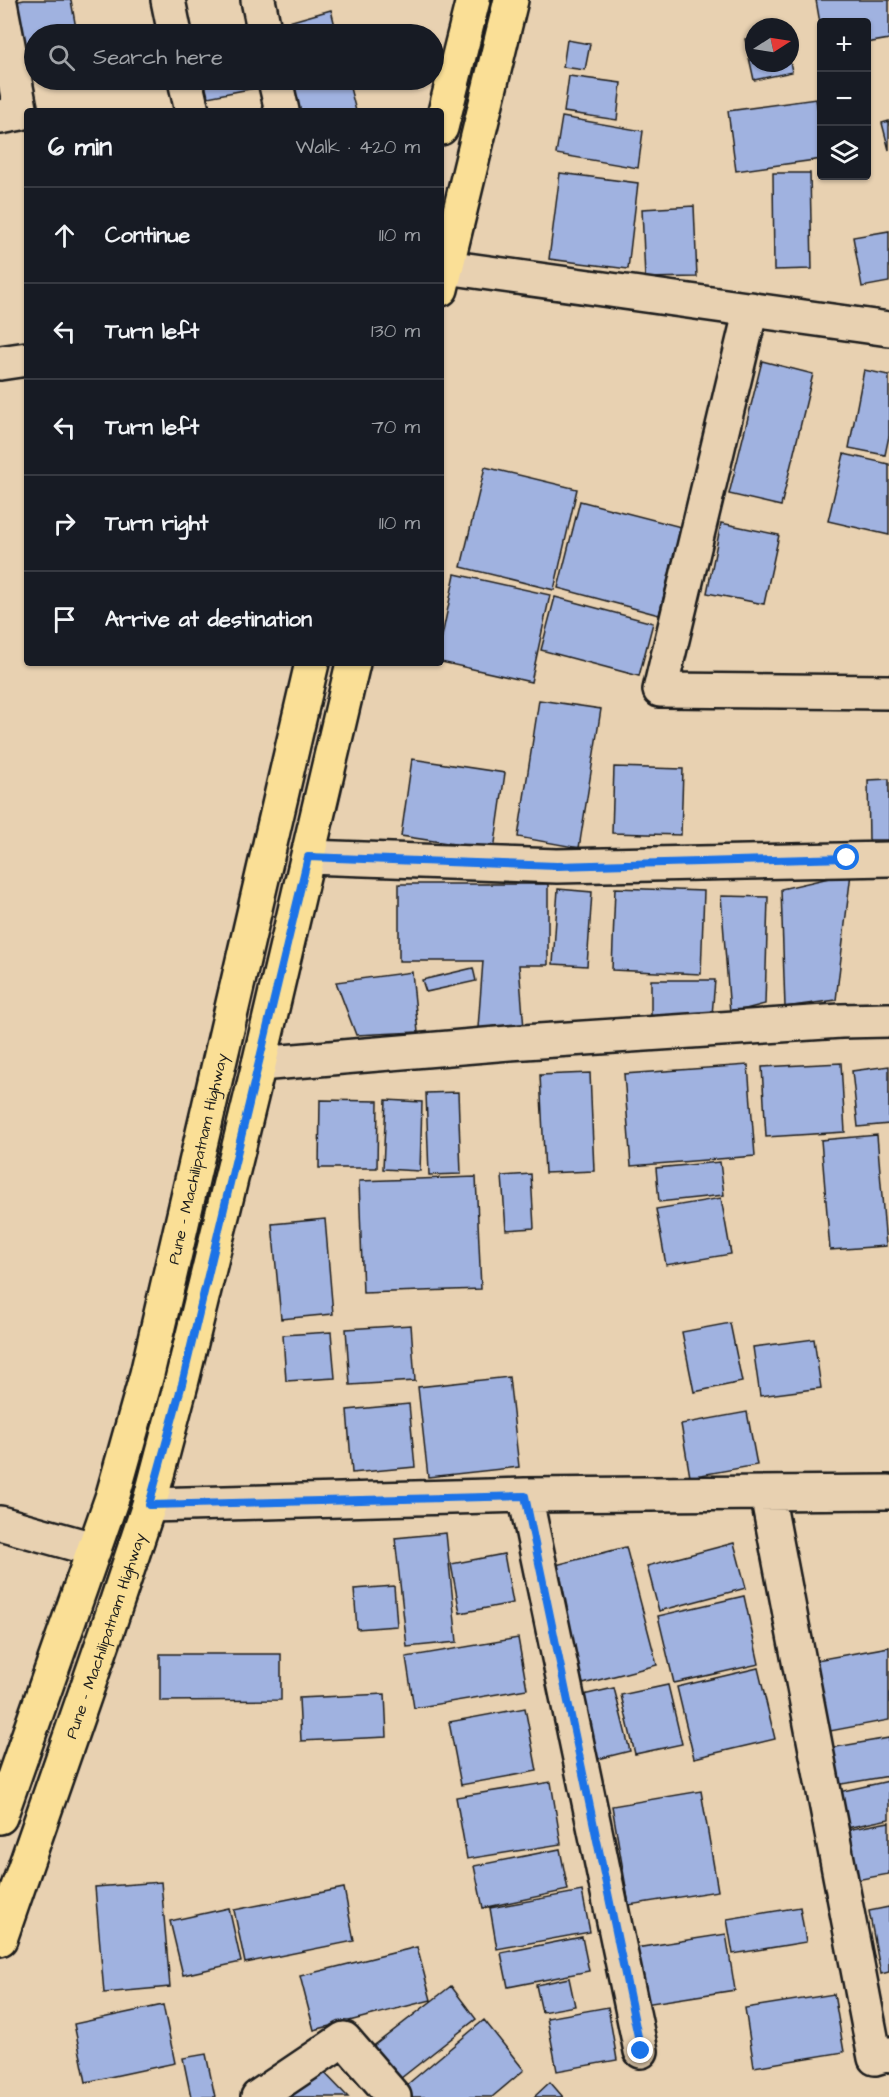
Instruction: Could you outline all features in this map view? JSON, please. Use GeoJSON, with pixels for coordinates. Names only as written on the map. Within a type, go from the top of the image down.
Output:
{"type":"FeatureCollection","features":[{"type":"Feature","properties":{"kind":"main road"},"geometry":{"type":"LineString","coordinates":[[444,116],[473,0]]}},
{"type":"Feature","properties":{"kind":"main road"},"geometry":{"type":"LineString","coordinates":[[444,278],[511,0]]}},
{"type":"Feature","properties":{"kind":"main road","name":"Pune - Machilipatnam Highway"},"geometry":{"type":"LineString","coordinates":[[0,1817],[113,1495],[147,1374],[311,666]]}},
{"type":"Feature","properties":{"kind":"main road","name":"Pune - Machilipatnam Highway"},"geometry":{"type":"LineString","coordinates":[[0,1939],[149,1505],[182,1384],[352,666]]}},
{"type":"Feature","properties":{"kind":"street"},"geometry":{"type":"LineString","coordinates":[[168,0],[174,24]]}},
{"type":"Feature","properties":{"kind":"street"},"geometry":{"type":"LineString","coordinates":[[258,0],[263,24]]}},
{"type":"Feature","properties":{"kind":"street"},"geometry":{"type":"LineString","coordinates":[[0,3],[21,113],[0,117]]}},
{"type":"Feature","properties":{"kind":"street"},"geometry":{"type":"LineString","coordinates":[[187,90],[191,108]]}},
{"type":"Feature","properties":{"kind":"street"},"geometry":{"type":"LineString","coordinates":[[277,90],[281,108]]}},
{"type":"Feature","properties":{"kind":"street"},"geometry":{"type":"LineString","coordinates":[[444,278],[751,309],[889,329]]}},
{"type":"Feature","properties":{"kind":"street"},"geometry":{"type":"LineString","coordinates":[[751,309],[660,690],[889,692]]}},
{"type":"Feature","properties":{"kind":"street"},"geometry":{"type":"LineString","coordinates":[[0,363],[24,359]]}},
{"type":"Feature","properties":{"kind":"street"},"geometry":{"type":"LineString","coordinates":[[308,857],[557,866],[889,859]]}},
{"type":"Feature","properties":{"kind":"street"},"geometry":{"type":"LineString","coordinates":[[259,1064],[521,1042],[841,1021],[889,1020]]}},
{"type":"Feature","properties":{"kind":"street"},"geometry":{"type":"LineString","coordinates":[[149,1505],[525,1496],[889,1492]]}},
{"type":"Feature","properties":{"kind":"street"},"geometry":{"type":"LineString","coordinates":[[766,1494],[875,2058],[889,2054]]}},
{"type":"Feature","properties":{"kind":"street"},"geometry":{"type":"LineString","coordinates":[[525,1496],[641,2051]]}},
{"type":"Feature","properties":{"kind":"street"},"geometry":{"type":"LineString","coordinates":[[0,1524],[93,1549]]}},
{"type":"Feature","properties":{"kind":"street"},"geometry":{"type":"LineString","coordinates":[[258,2097],[344,2038],[394,2097]]}},
{"type":"Feature","properties":{"kind":"building"},"geometry":{"type":"Polygon","coordinates":[[[71,0],[75,24],[24,24],[24,53],[20,53],[14,2],[71,0]]]}},
{"type":"Feature","properties":{"kind":"building"},"geometry":{"type":"Polygon","coordinates":[[[816,0],[889,0],[889,39],[871,42],[871,18],[819,18],[816,0]]]}},
{"type":"Feature","properties":{"kind":"building"},"geometry":{"type":"Polygon","coordinates":[[[331,10],[334,24],[282,24],[331,10]]]}},
{"type":"Feature","properties":{"kind":"building"},"geometry":{"type":"Polygon","coordinates":[[[567,40],[590,44],[585,70],[563,67],[567,40]]]}},
{"type":"Feature","properties":{"kind":"building"},"geometry":{"type":"Polygon","coordinates":[[[752,72],[792,72],[754,80],[752,72]]]}},
{"type":"Feature","properties":{"kind":"building"},"geometry":{"type":"Polygon","coordinates":[[[569,76],[621,83],[617,120],[564,112],[569,76]]]}},
{"type":"Feature","properties":{"kind":"building"},"geometry":{"type":"Polygon","coordinates":[[[206,90],[244,90],[208,97],[206,90]]]}},
{"type":"Feature","properties":{"kind":"building"},"geometry":{"type":"Polygon","coordinates":[[[291,90],[351,90],[355,108],[295,108],[291,90]]]}},
{"type":"Feature","properties":{"kind":"building"},"geometry":{"type":"Polygon","coordinates":[[[816,99],[817,160],[736,171],[728,111],[816,99]]]}},
{"type":"Feature","properties":{"kind":"building"},"geometry":{"type":"Polygon","coordinates":[[[562,117],[643,131],[638,168],[556,154],[562,117]]]}},
{"type":"Feature","properties":{"kind":"building"},"geometry":{"type":"Polygon","coordinates":[[[889,121],[889,150],[882,123],[889,121]]]}},
{"type":"Feature","properties":{"kind":"building"},"geometry":{"type":"Polygon","coordinates":[[[560,173],[638,183],[628,269],[549,259],[560,173]]]}},
{"type":"Feature","properties":{"kind":"building"},"geometry":{"type":"Polygon","coordinates":[[[773,173],[810,173],[812,269],[774,270],[773,173]]]}},
{"type":"Feature","properties":{"kind":"building"},"geometry":{"type":"Polygon","coordinates":[[[694,206],[697,277],[645,278],[642,209],[694,206]]]}},
{"type":"Feature","properties":{"kind":"building"},"geometry":{"type":"Polygon","coordinates":[[[889,231],[889,282],[862,287],[853,237],[889,231]]]}},
{"type":"Feature","properties":{"kind":"building"},"geometry":{"type":"Polygon","coordinates":[[[762,361],[813,374],[781,506],[729,494],[762,361]]]}},
{"type":"Feature","properties":{"kind":"building"},"geometry":{"type":"Polygon","coordinates":[[[864,370],[889,375],[889,436],[885,455],[849,448],[864,370]]]}},
{"type":"Feature","properties":{"kind":"building"},"geometry":{"type":"Polygon","coordinates":[[[844,454],[889,464],[889,535],[828,521],[844,454]]]}},
{"type":"Feature","properties":{"kind":"building"},"geometry":{"type":"Polygon","coordinates":[[[485,467],[577,489],[554,590],[461,567],[485,467]]]}},
{"type":"Feature","properties":{"kind":"building"},"geometry":{"type":"Polygon","coordinates":[[[580,501],[681,527],[659,615],[558,588],[580,501]]]}},
{"type":"Feature","properties":{"kind":"building"},"geometry":{"type":"Polygon","coordinates":[[[721,523],[779,535],[764,604],[707,593],[721,523]]]}},
{"type":"Feature","properties":{"kind":"building"},"geometry":{"type":"Polygon","coordinates":[[[455,574],[550,595],[531,682],[444,663],[444,627],[455,574]]]}},
{"type":"Feature","properties":{"kind":"building"},"geometry":{"type":"Polygon","coordinates":[[[555,597],[653,623],[639,676],[541,650],[555,597]]]}},
{"type":"Feature","properties":{"kind":"building"},"geometry":{"type":"Polygon","coordinates":[[[539,700],[601,709],[579,848],[518,837],[539,700]]]}},
{"type":"Feature","properties":{"kind":"building"},"geometry":{"type":"Polygon","coordinates":[[[412,759],[505,773],[494,850],[401,836],[412,759]]]}},
{"type":"Feature","properties":{"kind":"building"},"geometry":{"type":"Polygon","coordinates":[[[614,767],[683,769],[681,835],[612,833],[614,767]]]}},
{"type":"Feature","properties":{"kind":"building"},"geometry":{"type":"Polygon","coordinates":[[[889,779],[889,840],[869,840],[868,780],[889,779]]]}},
{"type":"Feature","properties":{"kind":"building"},"geometry":{"type":"Polygon","coordinates":[[[851,873],[836,1000],[785,1007],[781,889],[851,873]]]}},
{"type":"Feature","properties":{"kind":"building"},"geometry":{"type":"Polygon","coordinates":[[[399,884],[548,884],[548,965],[519,965],[524,1029],[478,1028],[483,961],[399,961],[399,884]]]}},
{"type":"Feature","properties":{"kind":"building"},"geometry":{"type":"Polygon","coordinates":[[[615,888],[704,891],[701,974],[612,970],[615,888]]]}},
{"type":"Feature","properties":{"kind":"building"},"geometry":{"type":"Polygon","coordinates":[[[558,889],[592,892],[587,966],[553,964],[558,889]]]}},
{"type":"Feature","properties":{"kind":"building"},"geometry":{"type":"Polygon","coordinates":[[[721,896],[768,897],[765,1004],[730,1013],[721,896]]]}},
{"type":"Feature","properties":{"kind":"building"},"geometry":{"type":"Polygon","coordinates":[[[473,968],[476,981],[426,992],[422,980],[473,968]]]}},
{"type":"Feature","properties":{"kind":"building"},"geometry":{"type":"Polygon","coordinates":[[[412,972],[418,1032],[356,1035],[336,982],[412,972]]]}},
{"type":"Feature","properties":{"kind":"building"},"geometry":{"type":"Polygon","coordinates":[[[651,980],[715,980],[712,1015],[651,1018],[651,980]]]}},
{"type":"Feature","properties":{"kind":"building"},"geometry":{"type":"Polygon","coordinates":[[[841,1063],[845,1132],[766,1137],[762,1067],[841,1063]]]}},
{"type":"Feature","properties":{"kind":"building"},"geometry":{"type":"Polygon","coordinates":[[[748,1065],[755,1156],[631,1166],[624,1074],[748,1065]]]}},
{"type":"Feature","properties":{"kind":"building"},"geometry":{"type":"Polygon","coordinates":[[[889,1066],[889,1124],[858,1127],[852,1071],[889,1066]]]}},
{"type":"Feature","properties":{"kind":"building"},"geometry":{"type":"Polygon","coordinates":[[[590,1073],[594,1171],[545,1173],[540,1075],[590,1073]]]}},
{"type":"Feature","properties":{"kind":"building"},"geometry":{"type":"Polygon","coordinates":[[[458,1092],[461,1174],[429,1175],[426,1093],[458,1092]]]}},
{"type":"Feature","properties":{"kind":"building"},"geometry":{"type":"Polygon","coordinates":[[[320,1100],[378,1101],[377,1168],[319,1168],[320,1100]]]}},
{"type":"Feature","properties":{"kind":"building"},"geometry":{"type":"Polygon","coordinates":[[[386,1100],[422,1102],[420,1171],[383,1169],[386,1100]]]}},
{"type":"Feature","properties":{"kind":"building"},"geometry":{"type":"Polygon","coordinates":[[[877,1135],[886,1246],[830,1250],[821,1140],[877,1135]]]}},
{"type":"Feature","properties":{"kind":"building"},"geometry":{"type":"Polygon","coordinates":[[[720,1162],[724,1195],[659,1202],[656,1168],[720,1162]]]}},
{"type":"Feature","properties":{"kind":"building"},"geometry":{"type":"Polygon","coordinates":[[[531,1174],[534,1228],[506,1230],[502,1176],[531,1174]]]}},
{"type":"Feature","properties":{"kind":"building"},"geometry":{"type":"Polygon","coordinates":[[[476,1177],[481,1289],[363,1293],[359,1181],[476,1177]]]}},
{"type":"Feature","properties":{"kind":"building"},"geometry":{"type":"Polygon","coordinates":[[[721,1198],[731,1254],[666,1265],[656,1209],[721,1198]]]}},
{"type":"Feature","properties":{"kind":"building"},"geometry":{"type":"Polygon","coordinates":[[[325,1219],[333,1314],[281,1319],[272,1224],[325,1219]]]}},
{"type":"Feature","properties":{"kind":"building"},"geometry":{"type":"Polygon","coordinates":[[[730,1323],[742,1382],[694,1392],[682,1332],[730,1323]]]}},
{"type":"Feature","properties":{"kind":"building"},"geometry":{"type":"Polygon","coordinates":[[[411,1325],[415,1381],[350,1385],[346,1329],[411,1325]]]}},
{"type":"Feature","properties":{"kind":"building"},"geometry":{"type":"Polygon","coordinates":[[[331,1332],[335,1378],[286,1381],[283,1335],[331,1332]]]}},
{"type":"Feature","properties":{"kind":"building"},"geometry":{"type":"Polygon","coordinates":[[[814,1339],[821,1388],[760,1396],[753,1347],[814,1339]]]}},
{"type":"Feature","properties":{"kind":"building"},"geometry":{"type":"Polygon","coordinates":[[[509,1377],[519,1467],[428,1477],[418,1387],[509,1377]]]}},
{"type":"Feature","properties":{"kind":"building"},"geometry":{"type":"Polygon","coordinates":[[[409,1404],[415,1467],[352,1473],[347,1410],[409,1404]]]}},
{"type":"Feature","properties":{"kind":"building"},"geometry":{"type":"Polygon","coordinates":[[[747,1412],[757,1465],[690,1477],[681,1424],[747,1412]]]}},
{"type":"Feature","properties":{"kind":"building"},"geometry":{"type":"Polygon","coordinates":[[[446,1533],[457,1642],[407,1647],[395,1538],[446,1533]]]}},
{"type":"Feature","properties":{"kind":"building"},"geometry":{"type":"Polygon","coordinates":[[[734,1543],[746,1588],[659,1611],[647,1566],[734,1543]]]}},
{"type":"Feature","properties":{"kind":"building"},"geometry":{"type":"Polygon","coordinates":[[[626,1547],[657,1665],[583,1684],[552,1566],[626,1547]]]}},
{"type":"Feature","properties":{"kind":"building"},"geometry":{"type":"Polygon","coordinates":[[[504,1554],[513,1603],[460,1613],[451,1564],[504,1554]]]}},
{"type":"Feature","properties":{"kind":"building"},"geometry":{"type":"Polygon","coordinates":[[[394,1586],[397,1626],[357,1629],[354,1589],[394,1586]]]}},
{"type":"Feature","properties":{"kind":"building"},"geometry":{"type":"Polygon","coordinates":[[[744,1596],[759,1664],[674,1683],[658,1616],[744,1596]]]}},
{"type":"Feature","properties":{"kind":"building"},"geometry":{"type":"Polygon","coordinates":[[[518,1638],[527,1689],[414,1708],[406,1657],[518,1638]]]}},
{"type":"Feature","properties":{"kind":"building"},"geometry":{"type":"Polygon","coordinates":[[[889,1647],[889,1720],[825,1732],[811,1661],[889,1647]]]}},
{"type":"Feature","properties":{"kind":"building"},"geometry":{"type":"Polygon","coordinates":[[[160,1654],[281,1654],[281,1700],[160,1701],[160,1654]]]}},
{"type":"Feature","properties":{"kind":"building"},"geometry":{"type":"Polygon","coordinates":[[[758,1668],[775,1739],[694,1758],[677,1687],[758,1668]]]}},
{"type":"Feature","properties":{"kind":"building"},"geometry":{"type":"Polygon","coordinates":[[[668,1685],[682,1744],[635,1754],[621,1695],[668,1685]]]}},
{"type":"Feature","properties":{"kind":"building"},"geometry":{"type":"Polygon","coordinates":[[[614,1688],[630,1751],[598,1759],[583,1695],[614,1688]]]}},
{"type":"Feature","properties":{"kind":"building"},"geometry":{"type":"Polygon","coordinates":[[[385,1694],[387,1737],[301,1741],[299,1698],[385,1694]]]}},
{"type":"Feature","properties":{"kind":"building"},"geometry":{"type":"Polygon","coordinates":[[[525,1708],[537,1771],[461,1785],[449,1722],[525,1708]]]}},
{"type":"Feature","properties":{"kind":"building"},"geometry":{"type":"Polygon","coordinates":[[[889,1738],[889,1776],[836,1785],[830,1748],[889,1738]]]}},
{"type":"Feature","properties":{"kind":"building"},"geometry":{"type":"Polygon","coordinates":[[[889,1781],[889,1819],[842,1829],[834,1793],[889,1781]]]}},
{"type":"Feature","properties":{"kind":"building"},"geometry":{"type":"Polygon","coordinates":[[[551,1782],[561,1844],[467,1859],[456,1797],[551,1782]]]}},
{"type":"Feature","properties":{"kind":"building"},"geometry":{"type":"Polygon","coordinates":[[[701,1791],[718,1891],[629,1905],[612,1806],[701,1791]]]}},
{"type":"Feature","properties":{"kind":"building"},"geometry":{"type":"Polygon","coordinates":[[[889,1822],[889,1874],[851,1881],[841,1831],[889,1822]]]}},
{"type":"Feature","properties":{"kind":"building"},"geometry":{"type":"Polygon","coordinates":[[[560,1849],[568,1890],[483,1908],[474,1866],[560,1849]]]}},
{"type":"Feature","properties":{"kind":"building"},"geometry":{"type":"Polygon","coordinates":[[[161,1882],[170,1987],[104,1993],[95,1887],[161,1882]]]}},
{"type":"Feature","properties":{"kind":"building"},"geometry":{"type":"Polygon","coordinates":[[[344,1888],[354,1941],[245,1963],[234,1910],[344,1888]]]}},
{"type":"Feature","properties":{"kind":"building"},"geometry":{"type":"Polygon","coordinates":[[[582,1891],[590,1932],[497,1949],[490,1908],[582,1891]]]}},
{"type":"Feature","properties":{"kind":"building"},"geometry":{"type":"Polygon","coordinates":[[[800,1907],[806,1942],[733,1954],[727,1919],[800,1907]]]}},
{"type":"Feature","properties":{"kind":"building"},"geometry":{"type":"Polygon","coordinates":[[[889,1907],[889,1972],[881,1974],[869,1911],[889,1907]]]}},
{"type":"Feature","properties":{"kind":"building"},"geometry":{"type":"Polygon","coordinates":[[[229,1908],[241,1962],[183,1975],[170,1921],[229,1908]]]}},
{"type":"Feature","properties":{"kind":"building"},"geometry":{"type":"Polygon","coordinates":[[[726,1934],[735,1990],[645,2004],[636,1948],[726,1934]]]}},
{"type":"Feature","properties":{"kind":"building"},"geometry":{"type":"Polygon","coordinates":[[[582,1937],[589,1971],[508,1987],[501,1953],[582,1937]]]}},
{"type":"Feature","properties":{"kind":"building"},"geometry":{"type":"Polygon","coordinates":[[[417,1947],[431,2000],[314,2030],[300,1976],[417,1947]]]}},
{"type":"Feature","properties":{"kind":"building"},"geometry":{"type":"Polygon","coordinates":[[[569,1978],[575,2006],[542,2012],[536,1985],[569,1978]]]}},
{"type":"Feature","properties":{"kind":"building"},"geometry":{"type":"Polygon","coordinates":[[[451,1986],[476,2019],[396,2082],[371,2048],[451,1986]]]}},
{"type":"Feature","properties":{"kind":"building"},"geometry":{"type":"Polygon","coordinates":[[[834,1994],[844,2052],[754,2067],[745,2008],[834,1994]]]}},
{"type":"Feature","properties":{"kind":"building"},"geometry":{"type":"Polygon","coordinates":[[[163,2005],[175,2063],[86,2082],[74,2024],[163,2005]]]}},
{"type":"Feature","properties":{"kind":"building"},"geometry":{"type":"Polygon","coordinates":[[[608,2007],[617,2060],[557,2071],[547,2018],[608,2007]]]}},
{"type":"Feature","properties":{"kind":"building"},"geometry":{"type":"Polygon","coordinates":[[[484,2020],[524,2070],[492,2097],[410,2097],[403,2088],[484,2020]]]}},
{"type":"Feature","properties":{"kind":"building"},"geometry":{"type":"Polygon","coordinates":[[[206,2054],[215,2097],[191,2097],[183,2058],[206,2054]]]}},
{"type":"Feature","properties":{"kind":"building"},"geometry":{"type":"Polygon","coordinates":[[[318,2066],[348,2097],[286,2097],[318,2066]]]}},
{"type":"Feature","properties":{"kind":"building"},"geometry":{"type":"Polygon","coordinates":[[[550,2082],[563,2097],[534,2097],[550,2082]]]}},
{"type":"Feature","properties":{"kind":"route"},"geometry":{"type":"LineString","coordinates":[[641,2051],[525,1496],[149,1505],[182,1384],[308,857],[557,866],[847,858]]}}]}
